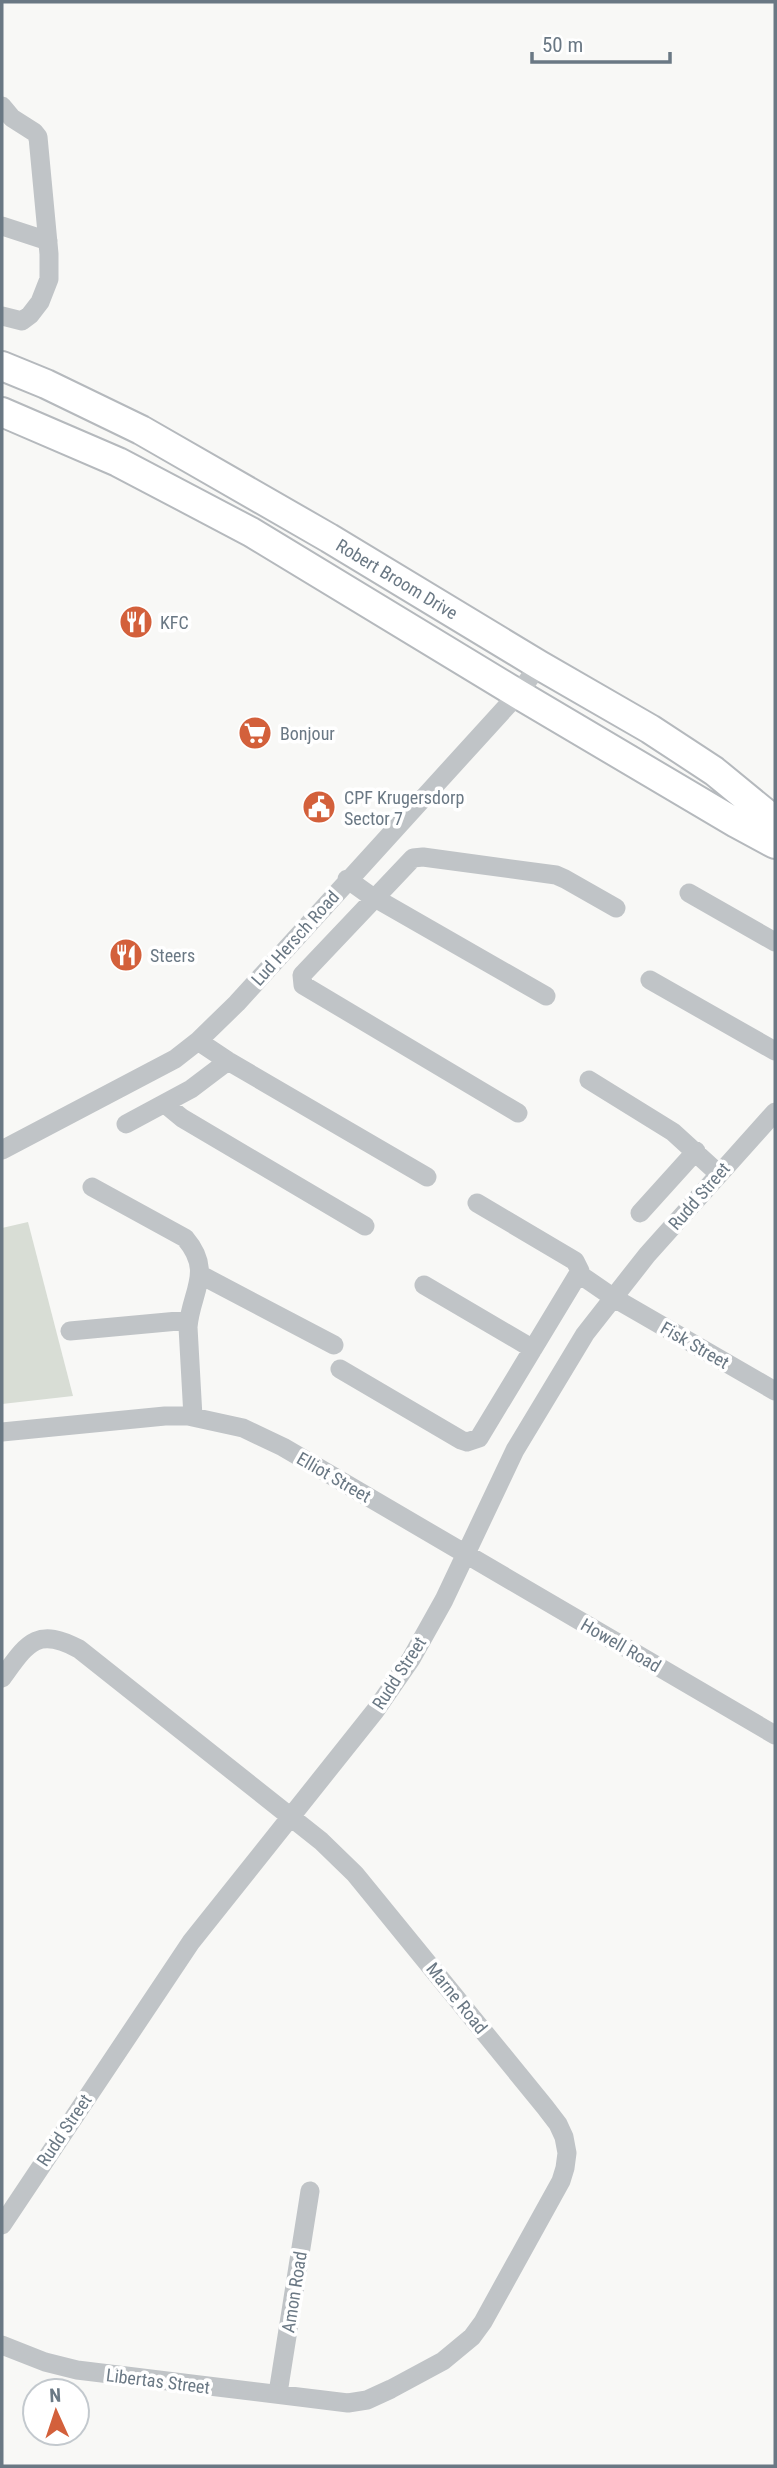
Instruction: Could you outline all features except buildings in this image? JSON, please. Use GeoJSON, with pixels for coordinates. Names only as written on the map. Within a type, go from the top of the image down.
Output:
{"type":"FeatureCollection","features":[{"type":"Feature","properties":{"kind":"street"},"geometry":{"type":"LineString","coordinates":[[2,106],[12,118],[38,137],[49,279],[40,302],[30,315],[22,321],[2,316]]}},
{"type":"Feature","properties":{"kind":"street"},"geometry":{"type":"LineString","coordinates":[[2,226],[48,241]]}},
{"type":"Feature","properties":{"kind":"street","name":"Robert Broom Drive"},"geometry":{"type":"LineString","coordinates":[[2,366],[46,384],[192,458],[659,734],[714,771],[775,821]]}},
{"type":"Feature","properties":{"kind":"street","name":"Robert Broom Drive"},"geometry":{"type":"LineString","coordinates":[[2,412],[118,462],[251,532],[518,694],[775,844]]}},
{"type":"Feature","properties":{"kind":"street","name":"Lud Hersch Road"},"geometry":{"type":"LineString","coordinates":[[2,1150],[157,1070],[198,1041],[237,1003],[518,694],[539,665]]}},
{"type":"Feature","properties":{"kind":"street"},"geometry":{"type":"LineString","coordinates":[[518,1113],[303,985],[302,975],[408,860],[417,857],[555,876],[617,908]]}},
{"type":"Feature","properties":{"kind":"street"},"geometry":{"type":"LineString","coordinates":[[347,879],[546,996]]}},
{"type":"Feature","properties":{"kind":"street"},"geometry":{"type":"LineString","coordinates":[[689,893],[775,943]]}},
{"type":"Feature","properties":{"kind":"street"},"geometry":{"type":"LineString","coordinates":[[650,980],[775,1051]]}},
{"type":"Feature","properties":{"kind":"street"},"geometry":{"type":"LineString","coordinates":[[198,1041],[428,1177]]}},
{"type":"Feature","properties":{"kind":"street"},"geometry":{"type":"LineString","coordinates":[[126,1124],[207,1079],[228,1061]]}},
{"type":"Feature","properties":{"kind":"street"},"geometry":{"type":"LineString","coordinates":[[589,1080],[673,1132],[719,1174]]}},
{"type":"Feature","properties":{"kind":"street"},"geometry":{"type":"LineString","coordinates":[[165,1104],[182,1118],[365,1226]]}},
{"type":"Feature","properties":{"kind":"street","name":"Rudd Street"},"geometry":{"type":"LineString","coordinates":[[2,2225],[174,1965],[375,1711],[404,1669],[444,1600],[515,1450],[585,1334],[647,1255],[775,1112]]}},
{"type":"Feature","properties":{"kind":"street"},"geometry":{"type":"LineString","coordinates":[[640,1213],[696,1151]]}},
{"type":"Feature","properties":{"kind":"street"},"geometry":{"type":"LineString","coordinates":[[92,1187],[185,1238],[200,1263],[198,1292],[189,1320],[193,1417]]}},
{"type":"Feature","properties":{"kind":"street","name":"Fisk Street"},"geometry":{"type":"LineString","coordinates":[[477,1203],[575,1261],[580,1267],[579,1274],[614,1298],[775,1391]]}},
{"type":"Feature","properties":{"kind":"street"},"geometry":{"type":"LineString","coordinates":[[340,1369],[467,1442],[479,1438],[579,1274]]}},
{"type":"Feature","properties":{"kind":"street"},"geometry":{"type":"LineString","coordinates":[[201,1275],[334,1345]]}},
{"type":"Feature","properties":{"kind":"street"},"geometry":{"type":"LineString","coordinates":[[424,1285],[533,1349]]}},
{"type":"Feature","properties":{"kind":"street"},"geometry":{"type":"LineString","coordinates":[[70,1331],[189,1320]]}},
{"type":"Feature","properties":{"kind":"street","name":"Elliot Street"},"geometry":{"type":"LineString","coordinates":[[2,1432],[165,1416],[193,1417],[243,1428],[283,1447],[466,1554]]}},
{"type":"Feature","properties":{"kind":"street","name":"Howell Road"},"geometry":{"type":"LineString","coordinates":[[466,1554],[775,1735]]}},
{"type":"Feature","properties":{"kind":"street","name":"Marne Road"},"geometry":{"type":"LineString","coordinates":[[2,1678],[28,1645],[47,1638],[64,1641],[79,1649],[321,1841],[370,1891],[558,2124],[564,2137],[567,2153],[561,2181],[483,2322],[459,2349],[422,2372],[367,2400],[340,2403],[278,2393]]}},
{"type":"Feature","properties":{"kind":"street","name":"Amon Road"},"geometry":{"type":"LineString","coordinates":[[278,2393],[310,2191]]}},
{"type":"Feature","properties":{"kind":"street","name":"Libertas Street"},"geometry":{"type":"LineString","coordinates":[[2,2345],[66,2368],[190,2385],[278,2393]]}},
{"type":"Feature","properties":{"kind":"shaded area"},"geometry":{"type":"Polygon","coordinates":[[[28,1222],[73,1396],[2,1404],[2,1228],[28,1222]]]}},
{"type":"Feature","properties":{"kind":"place","name":"KFC"},"geometry":{"type":"Point","coordinates":[136,622]}},
{"type":"Feature","properties":{"kind":"place","name":"Bonjour"},"geometry":{"type":"Point","coordinates":[255,733]}},
{"type":"Feature","properties":{"kind":"place","name":"CPF Krugersdorp Sector 7"},"geometry":{"type":"Point","coordinates":[319,807]}},
{"type":"Feature","properties":{"kind":"place","name":"Steers"},"geometry":{"type":"Point","coordinates":[126,955]}}]}
